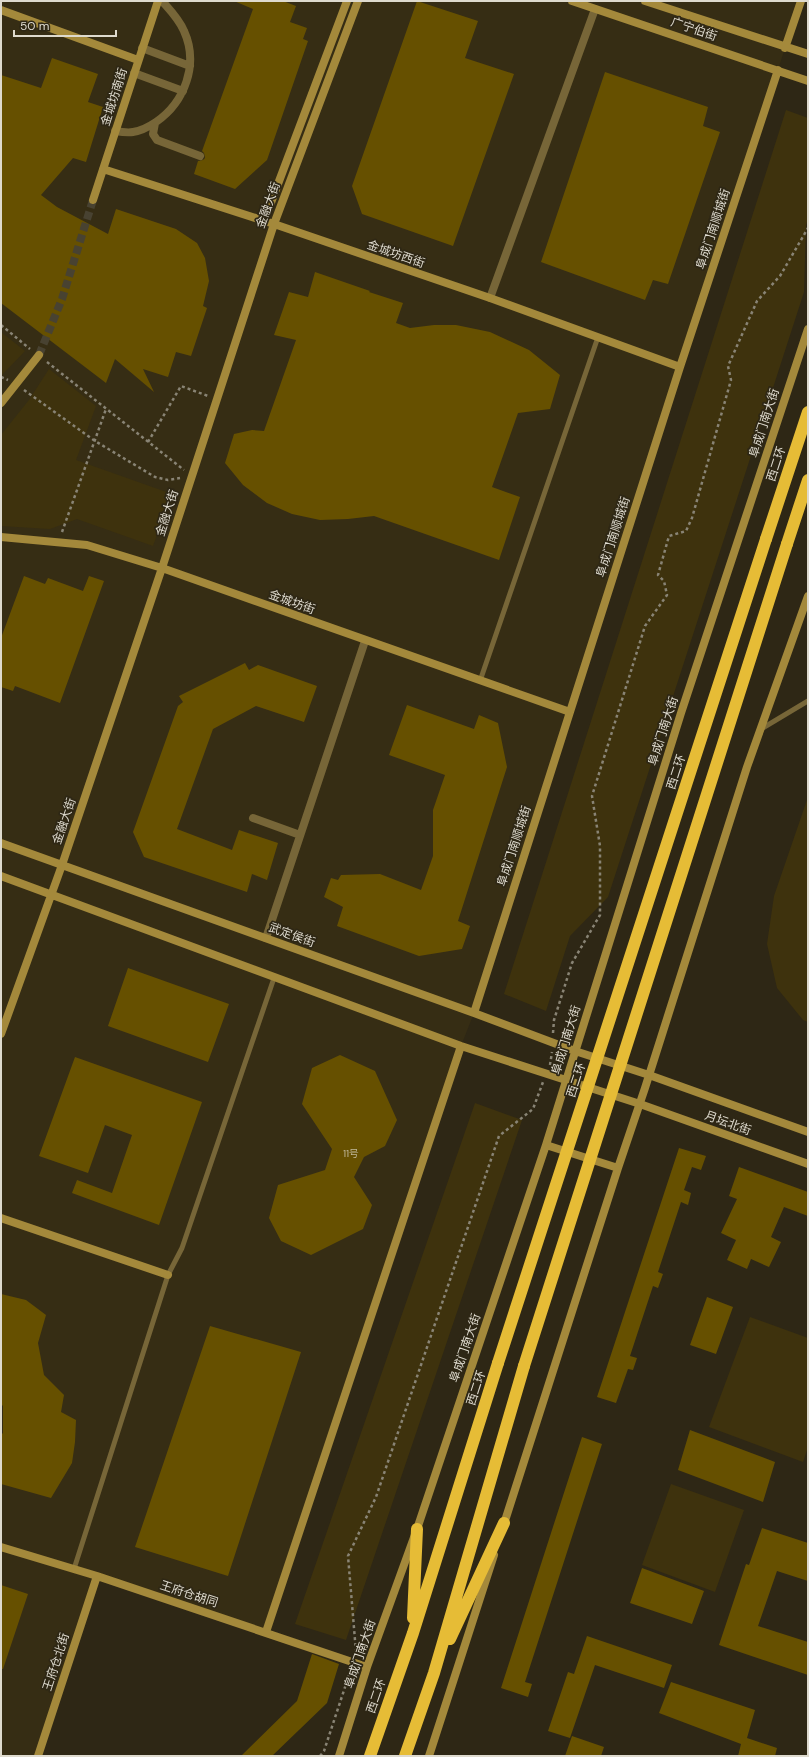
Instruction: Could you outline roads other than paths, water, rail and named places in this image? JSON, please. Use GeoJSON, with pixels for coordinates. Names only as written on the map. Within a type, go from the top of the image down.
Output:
{"type":"FeatureCollection","features":[{"type":"Feature","properties":{"kind":"highway","name":"西二环"},"geometry":{"type":"LineString","coordinates":[[370,1756],[413,1633],[498,1363],[808,412]]}},
{"type":"Feature","properties":{"kind":"highway"},"geometry":{"type":"LineString","coordinates":[[405,1756],[434,1672],[524,1366],[808,480]]}},
{"type":"Feature","properties":{"kind":"highway"},"geometry":{"type":"LineString","coordinates":[[434,1672],[504,1524]]}},
{"type":"Feature","properties":{"kind":"highway"},"geometry":{"type":"LineString","coordinates":[[413,1633],[416,1529]]}},
{"type":"Feature","properties":{"kind":"street","name":"金城坊南街"},"geometry":{"type":"LineString","coordinates":[[93,200],[158,1]]}},
{"type":"Feature","properties":{"kind":"street"},"geometry":{"type":"LineString","coordinates":[[115,132],[134,132],[155,123],[176,104],[188,78],[190,66],[189,52],[184,31],[162,1]]}},
{"type":"Feature","properties":{"kind":"street"},"geometry":{"type":"LineString","coordinates":[[170,10],[174,1]]}},
{"type":"Feature","properties":{"kind":"street"},"geometry":{"type":"LineString","coordinates":[[264,221],[347,1]]}},
{"type":"Feature","properties":{"kind":"street","name":"金融大街"},"geometry":{"type":"LineString","coordinates":[[1,1034],[52,895],[162,568],[274,224],[358,1]]}},
{"type":"Feature","properties":{"kind":"street","name":"广宁伯街"},"geometry":{"type":"LineString","coordinates":[[572,1],[808,80]]}},
{"type":"Feature","properties":{"kind":"street","name":"广宁伯街"},"geometry":{"type":"LineString","coordinates":[[645,1],[785,48],[808,54]]}},
{"type":"Feature","properties":{"kind":"street"},"geometry":{"type":"LineString","coordinates":[[785,48],[801,1]]}},
{"type":"Feature","properties":{"kind":"street"},"geometry":{"type":"LineString","coordinates":[[490,298],[595,8]]}},
{"type":"Feature","properties":{"kind":"street"},"geometry":{"type":"LineString","coordinates":[[1,10],[138,60]]}},
{"type":"Feature","properties":{"kind":"street"},"geometry":{"type":"LineString","coordinates":[[142,48],[190,66]]}},
{"type":"Feature","properties":{"kind":"street","name":"阜成门南顺城街"},"geometry":{"type":"LineString","coordinates":[[474,1013],[680,367],[778,70]]}},
{"type":"Feature","properties":{"kind":"street"},"geometry":{"type":"LineString","coordinates":[[134,73],[183,90]]}},
{"type":"Feature","properties":{"kind":"street"},"geometry":{"type":"LineString","coordinates":[[155,123],[153,134],[157,140],[200,156]]}},
{"type":"Feature","properties":{"kind":"street","name":"金城坊西街"},"geometry":{"type":"LineString","coordinates":[[103,169],[274,224],[490,298],[680,367]]}},
{"type":"Feature","properties":{"kind":"street","name":"阜成门南大街"},"geometry":{"type":"LineString","coordinates":[[339,1756],[546,1145],[681,713],[808,329]]}},
{"type":"Feature","properties":{"kind":"street"},"geometry":{"type":"LineString","coordinates":[[1,403],[39,356]]}},
{"type":"Feature","properties":{"kind":"street","name":"金城坊街"},"geometry":{"type":"LineString","coordinates":[[1,536],[87,545],[162,568],[365,641],[570,712]]}},
{"type":"Feature","properties":{"kind":"street"},"geometry":{"type":"LineString","coordinates":[[429,1756],[618,1168],[640,1104],[746,767],[808,596]]}},
{"type":"Feature","properties":{"kind":"street"},"geometry":{"type":"LineString","coordinates":[[266,938],[365,641]]}},
{"type":"Feature","properties":{"kind":"street"},"geometry":{"type":"LineString","coordinates":[[253,818],[300,835]]}},
{"type":"Feature","properties":{"kind":"street","name":"武定侯街"},"geometry":{"type":"LineString","coordinates":[[1,843],[474,1013],[575,1051]]}},
{"type":"Feature","properties":{"kind":"street"},"geometry":{"type":"LineString","coordinates":[[1,876],[461,1046],[565,1081]]}},
{"type":"Feature","properties":{"kind":"street"},"geometry":{"type":"LineString","coordinates":[[266,1632],[461,1046]]}},
{"type":"Feature","properties":{"kind":"street","name":"月坛北街"},"geometry":{"type":"LineString","coordinates":[[575,1051],[649,1075],[808,1132]]}},
{"type":"Feature","properties":{"kind":"street","name":"月坛北街"},"geometry":{"type":"LineString","coordinates":[[565,1081],[640,1104],[808,1164]]}},
{"type":"Feature","properties":{"kind":"street"},"geometry":{"type":"LineString","coordinates":[[546,1145],[618,1168]]}},
{"type":"Feature","properties":{"kind":"street"},"geometry":{"type":"LineString","coordinates":[[1,1218],[168,1275]]}},
{"type":"Feature","properties":{"kind":"street","name":"王府仓胡同"},"geometry":{"type":"LineString","coordinates":[[1,1547],[96,1576],[266,1632],[352,1663],[368,1667]]}},
{"type":"Feature","properties":{"kind":"street","name":"王府仓北街"},"geometry":{"type":"LineString","coordinates":[[38,1756],[96,1576]]}},
{"type":"Feature","properties":{"kind":"lane"},"geometry":{"type":"LineString","coordinates":[[480,681],[598,337]]}},
{"type":"Feature","properties":{"kind":"lane"},"geometry":{"type":"LineString","coordinates":[[760,729],[808,700]]}},
{"type":"Feature","properties":{"kind":"lane"},"geometry":{"type":"LineString","coordinates":[[74,1569],[168,1275],[182,1248],[274,978]]}},
{"type":"Feature","properties":{"kind":"tunnel"},"geometry":{"type":"LineString","coordinates":[[39,355],[62,299],[93,200]]}}]}
